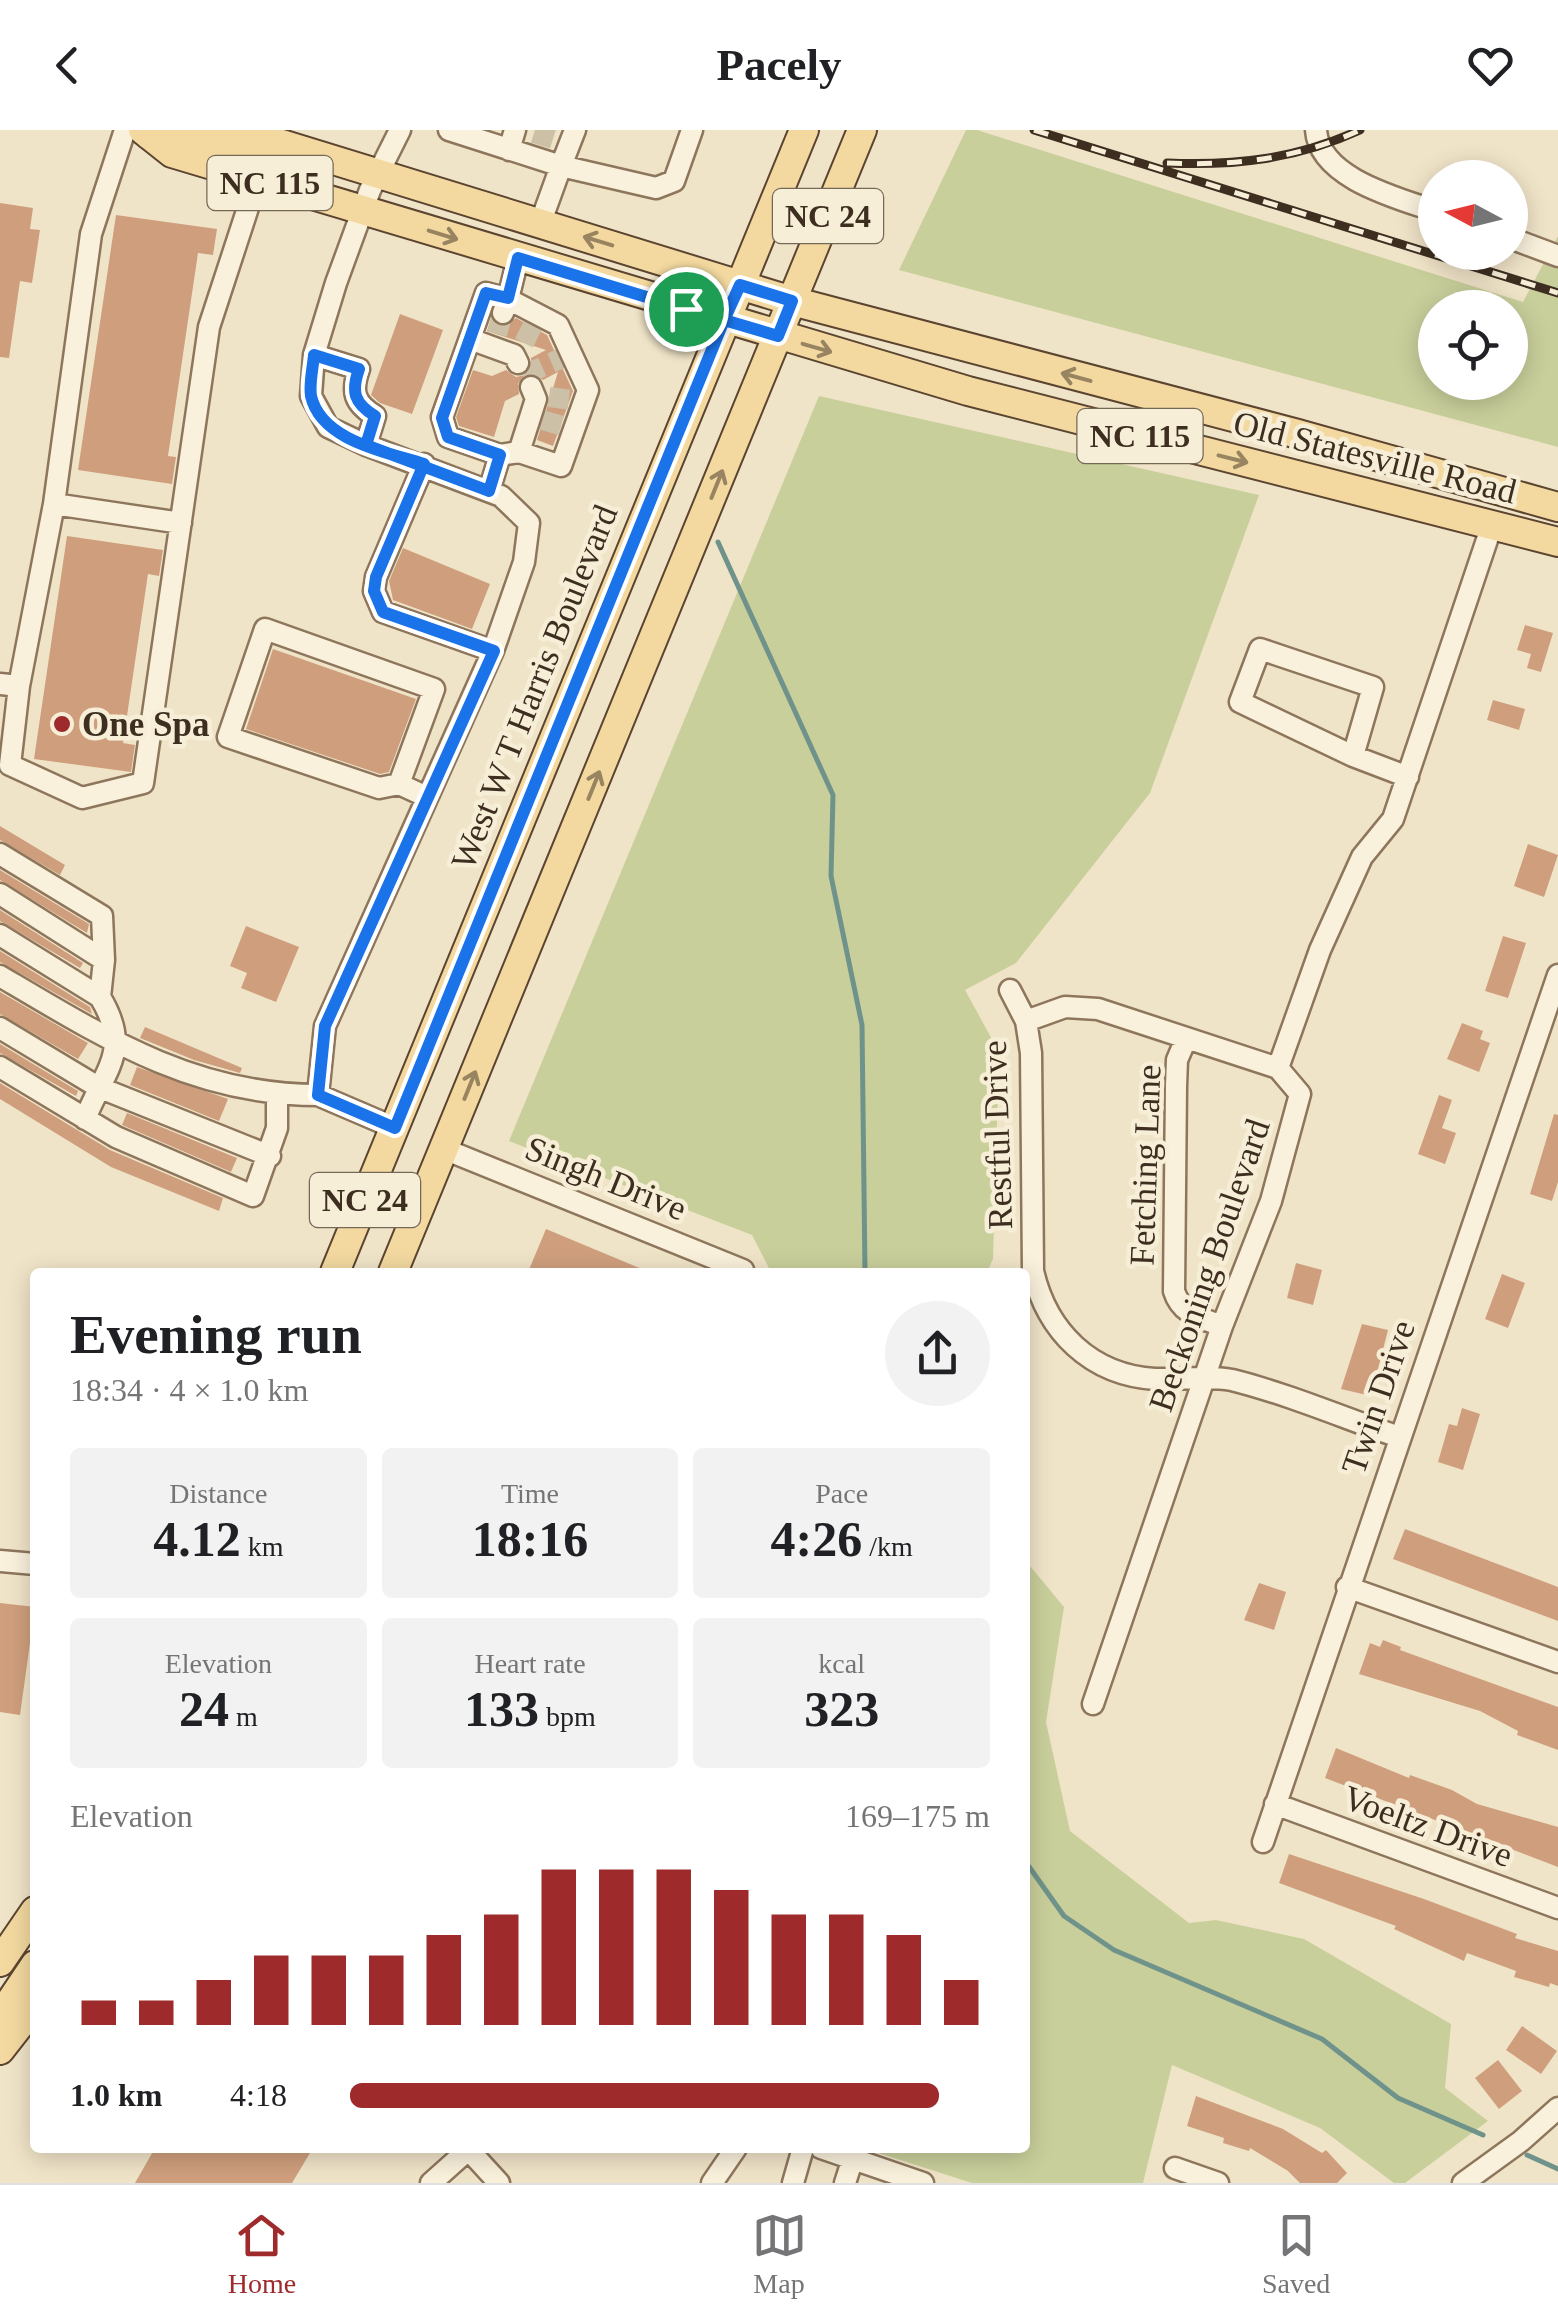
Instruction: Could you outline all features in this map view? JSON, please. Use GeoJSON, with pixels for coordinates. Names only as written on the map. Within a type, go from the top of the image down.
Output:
{"type":"FeatureCollection","features":[{"type":"Feature","properties":{"kind":"main road","name":"Old Statesville Road"},"geometry":{"type":"LineString","coordinates":[[236,130],[518,258],[968,391],[1558,542]]}},
{"type":"Feature","properties":{"kind":"main road","name":"West W T Harris Boulevard"},"geometry":{"type":"LineString","coordinates":[[337,1268],[804,130]]}},
{"type":"Feature","properties":{"kind":"main road","name":"NC 24"},"geometry":{"type":"LineString","coordinates":[[395,1268],[862,130]]}},
{"type":"Feature","properties":{"kind":"main road"},"geometry":{"type":"LineString","coordinates":[[139,132],[198,136],[262,167],[372,191]]}},
{"type":"Feature","properties":{"kind":"main road","name":"Old Statesville Road"},"geometry":{"type":"LineString","coordinates":[[372,191],[509,214],[792,301],[1558,507]]}},
{"type":"Feature","properties":{"kind":"main road"},"geometry":{"type":"LineString","coordinates":[[0,1962],[30,1919]]}},
{"type":"Feature","properties":{"kind":"main road"},"geometry":{"type":"LineString","coordinates":[[0,2016],[30,1972]]}},
{"type":"Feature","properties":{"kind":"main road"},"geometry":{"type":"LineString","coordinates":[[0,2050],[30,2011]]}},
{"type":"Feature","properties":{"kind":"street"},"geometry":{"type":"LineString","coordinates":[[318,1095],[325,1026],[494,651],[524,562],[529,522],[514,505],[489,491],[328,427],[311,396],[314,355],[336,284],[400,130]]}},
{"type":"Feature","properties":{"kind":"street"},"geometry":{"type":"LineString","coordinates":[[449,130],[540,136],[562,166],[666,187],[674,180],[692,130]]}},
{"type":"Feature","properties":{"kind":"street"},"geometry":{"type":"LineString","coordinates":[[644,184],[663,173],[679,130]]}},
{"type":"Feature","properties":{"kind":"street"},"geometry":{"type":"LineString","coordinates":[[1316,130],[1317,145],[1339,169],[1418,204]]}},
{"type":"Feature","properties":{"kind":"street"},"geometry":{"type":"LineString","coordinates":[[139,132],[91,234],[54,504],[9,685],[10,765],[82,798],[143,783],[210,327],[262,167]]}},
{"type":"Feature","properties":{"kind":"street"},"geometry":{"type":"LineString","coordinates":[[540,136],[562,166]]}},
{"type":"Feature","properties":{"kind":"street"},"geometry":{"type":"LineString","coordinates":[[540,224],[562,166]]}},
{"type":"Feature","properties":{"kind":"street"},"geometry":{"type":"LineString","coordinates":[[1528,245],[1558,256]]}},
{"type":"Feature","properties":{"kind":"street"},"geometry":{"type":"LineString","coordinates":[[506,306],[518,258]]}},
{"type":"Feature","properties":{"kind":"street"},"geometry":{"type":"LineString","coordinates":[[486,293],[506,306],[558,325],[567,356],[588,390],[578,401],[561,466],[448,437],[442,428],[442,418],[486,293]]}},
{"type":"Feature","properties":{"kind":"street"},"geometry":{"type":"LineString","coordinates":[[470,339],[494,340],[519,354]]}},
{"type":"Feature","properties":{"kind":"street"},"geometry":{"type":"LineString","coordinates":[[314,355],[359,369],[353,386],[356,398],[375,416],[366,445]]}},
{"type":"Feature","properties":{"kind":"street"},"geometry":{"type":"LineString","coordinates":[[489,491],[538,404]]}},
{"type":"Feature","properties":{"kind":"street"},"geometry":{"type":"LineString","coordinates":[[424,464],[376,577],[376,602],[383,612],[494,651]]}},
{"type":"Feature","properties":{"kind":"street"},"geometry":{"type":"LineString","coordinates":[[54,504],[181,523]]}},
{"type":"Feature","properties":{"kind":"street"},"geometry":{"type":"LineString","coordinates":[[1026,1021],[1065,1008],[1098,1009],[1278,1068],[1320,950],[1362,857],[1393,819],[1492,525]]}},
{"type":"Feature","properties":{"kind":"street"},"geometry":{"type":"LineString","coordinates":[[398,784],[434,689],[264,629],[228,737],[379,788],[398,784],[427,797]]}},
{"type":"Feature","properties":{"kind":"street"},"geometry":{"type":"LineString","coordinates":[[1353,756],[1372,687],[1260,649],[1240,702],[1353,756],[1408,777]]}},
{"type":"Feature","properties":{"kind":"street"},"geometry":{"type":"LineString","coordinates":[[0,854],[102,916],[104,960],[100,996]]}},
{"type":"Feature","properties":{"kind":"street"},"geometry":{"type":"LineString","coordinates":[[0,894],[104,960]]}},
{"type":"Feature","properties":{"kind":"street"},"geometry":{"type":"LineString","coordinates":[[0,935],[100,996],[114,1020],[118,1046],[85,1118]]}},
{"type":"Feature","properties":{"kind":"street","name":"Twin Drive"},"geometry":{"type":"LineString","coordinates":[[1263,1842],[1558,975]]}},
{"type":"Feature","properties":{"kind":"street"},"geometry":{"type":"LineString","coordinates":[[0,976],[118,1046],[223,1086],[277,1095],[318,1095],[395,1128]]}},
{"type":"Feature","properties":{"kind":"street","name":"Restful Drive"},"geometry":{"type":"LineString","coordinates":[[1010,990],[1026,1021],[1032,1054],[1033,1272],[1048,1314],[1074,1348],[1114,1371],[1156,1379],[1233,1381],[1399,1437]]}},
{"type":"Feature","properties":{"kind":"street"},"geometry":{"type":"LineString","coordinates":[[0,1028],[98,1087],[270,1156]]}},
{"type":"Feature","properties":{"kind":"street","name":"Fetching Lane"},"geometry":{"type":"LineString","coordinates":[[1186,1039],[1178,1060],[1176,1086],[1174,1292],[1178,1304],[1188,1312],[1222,1326]]}},
{"type":"Feature","properties":{"kind":"street"},"geometry":{"type":"LineString","coordinates":[[0,1067],[116,1137],[253,1196],[278,1128],[277,1095]]}},
{"type":"Feature","properties":{"kind":"street","name":"Beckoning Boulevard"},"geometry":{"type":"LineString","coordinates":[[1093,1704],[1222,1326],[1271,1201],[1300,1094],[1278,1068]]}},
{"type":"Feature","properties":{"kind":"street","name":"Singh Drive"},"geometry":{"type":"LineString","coordinates":[[444,1149],[739,1268]]}},
{"type":"Feature","properties":{"kind":"street"},"geometry":{"type":"LineString","coordinates":[[0,1561],[30,1564]]}},
{"type":"Feature","properties":{"kind":"street"},"geometry":{"type":"LineString","coordinates":[[1347,1587],[1558,1662]]}},
{"type":"Feature","properties":{"kind":"street","name":"Voeltz Drive"},"geometry":{"type":"LineString","coordinates":[[1275,1804],[1558,1908]]}},
{"type":"Feature","properties":{"kind":"street"},"geometry":{"type":"LineString","coordinates":[[1463,2183],[1558,2108]]}},
{"type":"Feature","properties":{"kind":"street"},"geometry":{"type":"LineString","coordinates":[[431,2183],[463,2153]]}},
{"type":"Feature","properties":{"kind":"street"},"geometry":{"type":"LineString","coordinates":[[473,2153],[500,2183]]}},
{"type":"Feature","properties":{"kind":"street"},"geometry":{"type":"LineString","coordinates":[[712,2183],[733,2153]]}},
{"type":"Feature","properties":{"kind":"street"},"geometry":{"type":"LineString","coordinates":[[793,2183],[802,2153]]}},
{"type":"Feature","properties":{"kind":"street"},"geometry":{"type":"LineString","coordinates":[[838,2153],[923,2183]]}},
{"type":"Feature","properties":{"kind":"street"},"geometry":{"type":"LineString","coordinates":[[846,2183],[854,2158]]}},
{"type":"Feature","properties":{"kind":"street"},"geometry":{"type":"LineString","coordinates":[[1175,2168],[1218,2183]]}},
{"type":"Feature","properties":{"kind":"green space"},"geometry":{"type":"Polygon","coordinates":[[[966,130],[977,130],[1485,290],[1418,290],[1418,400],[1528,400],[1528,293],[1558,236],[1558,447],[899,270],[966,130]]]}},
{"type":"Feature","properties":{"kind":"green space"},"geometry":{"type":"Polygon","coordinates":[[[819,396],[1259,495],[1150,793],[1016,963],[965,990],[999,1052],[993,1259],[989,1268],[769,1268],[752,1235],[509,1141],[819,396]]]}},
{"type":"Feature","properties":{"kind":"green space"},"geometry":{"type":"Polygon","coordinates":[[[1030,1566],[1064,1607],[1046,1722],[1070,1831],[1189,1923],[1216,1920],[1304,1939],[1451,2024],[1445,2088],[1488,2121],[1405,2183],[1394,2183],[1320,2128],[1172,2065],[1143,2183],[972,2183],[879,2153],[1030,2153],[1030,1566]]]}},
{"type":"Feature","properties":{"kind":"building"},"geometry":{"type":"Polygon","coordinates":[[[0,203],[33,208],[30,229],[40,230],[32,283],[20,281],[9,358],[0,357],[0,203]]]}},
{"type":"Feature","properties":{"kind":"building"},"geometry":{"type":"Polygon","coordinates":[[[116,215],[217,229],[213,255],[198,253],[168,456],[176,457],[172,484],[78,470],[116,215]]]}},
{"type":"Feature","properties":{"kind":"building"},"geometry":{"type":"Polygon","coordinates":[[[400,314],[443,330],[412,414],[380,403],[371,395],[400,314]]]}},
{"type":"Feature","properties":{"kind":"building"},"geometry":{"type":"Polygon","coordinates":[[[516,318],[547,335],[573,391],[553,446],[537,440],[558,372],[543,380],[534,374],[525,375],[532,365],[531,358],[546,350],[487,331],[491,319],[504,327],[516,318]]]}},
{"type":"Feature","properties":{"kind":"building"},"geometry":{"type":"Polygon","coordinates":[[[473,370],[492,376],[506,370],[516,377],[525,375],[518,384],[519,394],[505,401],[494,437],[459,426],[456,417],[473,370]]]}},
{"type":"Feature","properties":{"kind":"building"},"geometry":{"type":"Polygon","coordinates":[[[67,536],[163,550],[159,576],[148,574],[123,743],[135,745],[131,772],[34,759],[67,536]]]}},
{"type":"Feature","properties":{"kind":"building"},"geometry":{"type":"Polygon","coordinates":[[[403,548],[490,584],[472,629],[393,600],[389,581],[403,548]]]}},
{"type":"Feature","properties":{"kind":"building"},"geometry":{"type":"Polygon","coordinates":[[[1525,625],[1553,633],[1541,672],[1527,668],[1531,654],[1517,650],[1525,625]]]}},
{"type":"Feature","properties":{"kind":"building"},"geometry":{"type":"Polygon","coordinates":[[[273,649],[416,699],[389,772],[380,774],[246,729],[273,649]]]}},
{"type":"Feature","properties":{"kind":"building"},"geometry":{"type":"Polygon","coordinates":[[[1493,700],[1525,709],[1519,730],[1487,720],[1493,700]]]}},
{"type":"Feature","properties":{"kind":"building"},"geometry":{"type":"Polygon","coordinates":[[[0,826],[65,865],[60,875],[0,840],[0,826]]]}},
{"type":"Feature","properties":{"kind":"building"},"geometry":{"type":"Polygon","coordinates":[[[1528,844],[1558,855],[1544,897],[1514,886],[1528,844]]]}},
{"type":"Feature","properties":{"kind":"building"},"geometry":{"type":"Polygon","coordinates":[[[0,870],[89,924],[87,933],[0,880],[0,870]]]}},
{"type":"Feature","properties":{"kind":"building"},"geometry":{"type":"Polygon","coordinates":[[[0,910],[83,963],[80,968],[0,921],[0,910]]]}},
{"type":"Feature","properties":{"kind":"building"},"geometry":{"type":"Polygon","coordinates":[[[246,926],[299,947],[276,1002],[241,988],[247,973],[230,966],[246,926]]]}},
{"type":"Feature","properties":{"kind":"building"},"geometry":{"type":"Polygon","coordinates":[[[1503,936],[1526,943],[1508,998],[1485,991],[1503,936]]]}},
{"type":"Feature","properties":{"kind":"building"},"geometry":{"type":"Polygon","coordinates":[[[0,951],[90,1007],[92,1014],[0,962],[0,951]]]}},
{"type":"Feature","properties":{"kind":"building"},"geometry":{"type":"Polygon","coordinates":[[[0,992],[88,1043],[78,1059],[0,1014],[0,992]]]}},
{"type":"Feature","properties":{"kind":"building"},"geometry":{"type":"Polygon","coordinates":[[[1462,1023],[1483,1031],[1480,1039],[1490,1043],[1479,1072],[1447,1059],[1462,1023]]]}},
{"type":"Feature","properties":{"kind":"building"},"geometry":{"type":"Polygon","coordinates":[[[145,1027],[242,1068],[240,1073],[140,1038],[145,1027]]]}},
{"type":"Feature","properties":{"kind":"building"},"geometry":{"type":"Polygon","coordinates":[[[0,1044],[78,1091],[76,1096],[0,1053],[0,1044]]]}},
{"type":"Feature","properties":{"kind":"building"},"geometry":{"type":"Polygon","coordinates":[[[137,1067],[228,1099],[219,1121],[130,1085],[137,1067]]]}},
{"type":"Feature","properties":{"kind":"building"},"geometry":{"type":"Polygon","coordinates":[[[0,1083],[110,1150],[223,1198],[219,1211],[111,1167],[0,1099],[0,1083]]]}},
{"type":"Feature","properties":{"kind":"building"},"geometry":{"type":"Polygon","coordinates":[[[1439,1095],[1452,1100],[1442,1128],[1456,1133],[1445,1164],[1418,1154],[1439,1095]]]}},
{"type":"Feature","properties":{"kind":"building"},"geometry":{"type":"Polygon","coordinates":[[[127,1113],[237,1158],[231,1172],[122,1125],[127,1113]]]}},
{"type":"Feature","properties":{"kind":"building"},"geometry":{"type":"Polygon","coordinates":[[[1554,1114],[1558,1115],[1558,1182],[1552,1201],[1530,1194],[1554,1114]]]}},
{"type":"Feature","properties":{"kind":"building"},"geometry":{"type":"Polygon","coordinates":[[[546,1229],[639,1268],[530,1268],[546,1229]]]}},
{"type":"Feature","properties":{"kind":"building"},"geometry":{"type":"Polygon","coordinates":[[[1296,1263],[1322,1270],[1313,1305],[1287,1298],[1296,1263]]]}},
{"type":"Feature","properties":{"kind":"building"},"geometry":{"type":"Polygon","coordinates":[[[1502,1274],[1525,1283],[1508,1328],[1485,1319],[1502,1274]]]}},
{"type":"Feature","properties":{"kind":"building"},"geometry":{"type":"Polygon","coordinates":[[[1362,1324],[1388,1330],[1371,1396],[1341,1389],[1362,1324]]]}},
{"type":"Feature","properties":{"kind":"building"},"geometry":{"type":"Polygon","coordinates":[[[1462,1408],[1480,1414],[1463,1470],[1438,1462],[1449,1424],[1457,1426],[1462,1408]]]}},
{"type":"Feature","properties":{"kind":"building"},"geometry":{"type":"Polygon","coordinates":[[[1405,1529],[1558,1587],[1558,1621],[1393,1559],[1405,1529]]]}},
{"type":"Feature","properties":{"kind":"building"},"geometry":{"type":"Polygon","coordinates":[[[1259,1583],[1286,1592],[1274,1630],[1244,1620],[1259,1583]]]}},
{"type":"Feature","properties":{"kind":"building"},"geometry":{"type":"Polygon","coordinates":[[[0,1603],[30,1606],[30,1643],[20,1715],[0,1712],[0,1603]]]}},
{"type":"Feature","properties":{"kind":"building"},"geometry":{"type":"Polygon","coordinates":[[[1383,1640],[1401,1647],[1400,1650],[1558,1707],[1558,1750],[1517,1735],[1518,1731],[1480,1711],[1359,1674],[1370,1643],[1380,1647],[1383,1640]]]}},
{"type":"Feature","properties":{"kind":"building"},"geometry":{"type":"Polygon","coordinates":[[[1336,1748],[1409,1778],[1410,1775],[1452,1790],[1477,1804],[1558,1827],[1558,1867],[1325,1778],[1336,1748]]]}},
{"type":"Feature","properties":{"kind":"building"},"geometry":{"type":"Polygon","coordinates":[[[1289,1854],[1424,1899],[1517,1934],[1515,1938],[1558,1951],[1558,1986],[1514,1977],[1516,1971],[1467,1953],[1464,1961],[1394,1929],[1396,1926],[1279,1883],[1289,1854]]]}},
{"type":"Feature","properties":{"kind":"building"},"geometry":{"type":"Polygon","coordinates":[[[1522,2026],[1557,2051],[1541,2074],[1506,2050],[1522,2026]]]}},
{"type":"Feature","properties":{"kind":"building"},"geometry":{"type":"Polygon","coordinates":[[[1498,2060],[1522,2091],[1499,2109],[1475,2078],[1498,2060]]]}},
{"type":"Feature","properties":{"kind":"building"},"geometry":{"type":"Polygon","coordinates":[[[1196,2096],[1283,2129],[1322,2153],[1326,2150],[1347,2173],[1337,2183],[1300,2183],[1250,2148],[1249,2151],[1223,2143],[1224,2138],[1187,2126],[1196,2096]]]}},
{"type":"Feature","properties":{"kind":"building"},"geometry":{"type":"Polygon","coordinates":[[[152,2153],[310,2153],[292,2183],[135,2183],[152,2153]]]}},
{"type":"Feature","properties":{"kind":"waterway"},"geometry":{"type":"LineString","coordinates":[[718,542],[833,795],[831,876],[862,1025],[865,1268]]}},
{"type":"Feature","properties":{"kind":"waterway"},"geometry":{"type":"LineString","coordinates":[[1030,1868],[1064,1916],[1114,1950],[1322,2039],[1398,2098],[1483,2135]]}},
{"type":"Feature","properties":{"kind":"waterway"},"geometry":{"type":"LineString","coordinates":[[1527,2155],[1558,2169]]}},
{"type":"Feature","properties":{"kind":"tunnel"},"geometry":{"type":"LineString","coordinates":[[534,133],[553,139]]}},
{"type":"Feature","properties":{"kind":"tunnel"},"geometry":{"type":"LineString","coordinates":[[497,334],[503,313]]}},
{"type":"Feature","properties":{"kind":"tunnel"},"geometry":{"type":"LineString","coordinates":[[524,343],[534,323]]}},
{"type":"Feature","properties":{"kind":"tunnel"},"geometry":{"type":"LineString","coordinates":[[524,375],[562,358]]}},
{"type":"Feature","properties":{"kind":"tunnel"},"geometry":{"type":"LineString","coordinates":[[549,397],[572,400]]}},
{"type":"Feature","properties":{"kind":"tunnel"},"geometry":{"type":"LineString","coordinates":[[542,420],[563,426]]}},
{"type":"Feature","properties":{"kind":"railway"},"geometry":{"type":"LineString","coordinates":[[1034,130],[1558,293]]}},
{"type":"Feature","properties":{"kind":"railway"},"geometry":{"type":"LineString","coordinates":[[1167,163],[1217,163],[1289,154],[1360,130]]}},
{"type":"Feature","properties":{"kind":"place","name":"One Spa"},"geometry":{"type":"Point","coordinates":[62,724]}},
{"type":"Feature","properties":{"kind":"route"},"geometry":{"type":"LineString","coordinates":[[686,309],[518,258],[508,298],[486,293],[442,418],[442,428],[448,437],[500,455],[489,491],[424,464],[366,445],[375,416],[360,406],[356,398],[353,386],[359,369],[314,355],[311,396],[328,427],[366,445],[424,464],[376,577],[376,602],[383,612],[494,651],[325,1026],[318,1095],[395,1128],[724,320],[778,336],[792,301],[740,285],[724,320],[686,309]]}}]}
